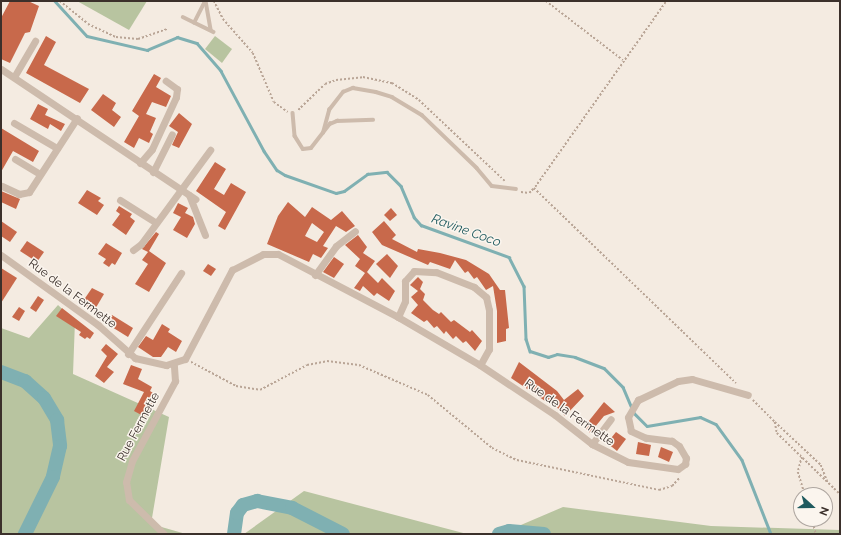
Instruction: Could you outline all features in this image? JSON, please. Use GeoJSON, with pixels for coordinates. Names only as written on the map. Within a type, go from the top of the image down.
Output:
{"type":"FeatureCollection","features":[{"type":"Feature","properties":{"kind":"street"},"geometry":{"type":"LineString","coordinates":[[14,77],[35,41]]}},
{"type":"Feature","properties":{"kind":"street"},"geometry":{"type":"LineString","coordinates":[[1,69],[76,118],[195,200]]}},
{"type":"Feature","properties":{"kind":"street"},"geometry":{"type":"LineString","coordinates":[[140,163],[152,149],[176,97],[177,89],[166,81]]}},
{"type":"Feature","properties":{"kind":"street"},"geometry":{"type":"LineString","coordinates":[[2,186],[25,195],[76,118]]}},
{"type":"Feature","properties":{"kind":"street"},"geometry":{"type":"LineString","coordinates":[[14,123],[57,148]]}},
{"type":"Feature","properties":{"kind":"street"},"geometry":{"type":"LineString","coordinates":[[153,172],[172,134]]}},
{"type":"Feature","properties":{"kind":"street"},"geometry":{"type":"LineString","coordinates":[[133,250],[141,244],[154,222],[210,150]]}},
{"type":"Feature","properties":{"kind":"street"},"geometry":{"type":"LineString","coordinates":[[15,159],[40,174]]}},
{"type":"Feature","properties":{"kind":"street"},"geometry":{"type":"LineString","coordinates":[[189,195],[205,235]]}},
{"type":"Feature","properties":{"kind":"street"},"geometry":{"type":"LineString","coordinates":[[120,200],[154,222]]}},
{"type":"Feature","properties":{"kind":"street"},"geometry":{"type":"LineString","coordinates":[[315,276],[336,246],[355,231]]}},
{"type":"Feature","properties":{"kind":"street","name":"Rue de la Fermette"},"geometry":{"type":"LineString","coordinates":[[185,359],[227,278],[238,265],[271,253],[398,317],[480,365],[555,415],[592,444],[628,462],[672,469],[682,467],[686,458],[679,446],[672,441],[646,438],[636,434],[628,426],[631,408],[684,379],[700,380],[748,395]]}},
{"type":"Feature","properties":{"kind":"street","name":"Rue de la Fermette"},"geometry":{"type":"LineString","coordinates":[[1,255],[98,325],[128,354],[149,363],[174,365]]}},
{"type":"Feature","properties":{"kind":"street"},"geometry":{"type":"LineString","coordinates":[[398,317],[405,301],[405,281],[414,271],[436,272],[474,287],[486,297],[489,310],[489,349],[480,365]]}},
{"type":"Feature","properties":{"kind":"street"},"geometry":{"type":"LineString","coordinates":[[128,354],[181,272]]}},
{"type":"Feature","properties":{"kind":"street"},"geometry":{"type":"LineString","coordinates":[[174,365],[185,359]]}},
{"type":"Feature","properties":{"kind":"street","name":"Rue Fermette"},"geometry":{"type":"LineString","coordinates":[[164,534],[129,500],[126,482],[132,461],[175,381],[174,365]]}},
{"type":"Feature","properties":{"kind":"street"},"geometry":{"type":"LineString","coordinates":[[592,444],[611,419]]}},
{"type":"Feature","properties":{"kind":"lane"},"geometry":{"type":"LineString","coordinates":[[194,23],[206,1]]}},
{"type":"Feature","properties":{"kind":"lane"},"geometry":{"type":"LineString","coordinates":[[183,17],[212,31],[206,1]]}},
{"type":"Feature","properties":{"kind":"lane"},"geometry":{"type":"LineString","coordinates":[[323,133],[329,110],[343,92],[353,88],[376,92],[392,97],[422,116],[477,168],[492,186],[516,189]]}},
{"type":"Feature","properties":{"kind":"lane"},"geometry":{"type":"LineString","coordinates":[[293,113],[294,136],[303,149],[311,148],[323,133],[337,121],[372,120]]}},
{"type":"Feature","properties":{"kind":"path"},"geometry":{"type":"LineString","coordinates":[[60,1],[88,24],[116,37],[138,39],[167,29]]}},
{"type":"Feature","properties":{"kind":"path"},"geometry":{"type":"LineString","coordinates":[[214,1],[223,18],[253,53],[274,102],[293,113],[325,84],[336,80],[363,77],[392,84],[419,100],[516,189],[529,193],[666,1]]}},
{"type":"Feature","properties":{"kind":"path"},"geometry":{"type":"LineString","coordinates":[[546,1],[623,60]]}},
{"type":"Feature","properties":{"kind":"path"},"geometry":{"type":"LineString","coordinates":[[534,188],[736,384]]}},
{"type":"Feature","properties":{"kind":"path"},"geometry":{"type":"LineString","coordinates":[[185,359],[236,386],[260,390],[307,365],[327,361],[359,365],[428,395],[492,448],[531,464],[551,466],[659,490],[678,481],[682,467]]}},
{"type":"Feature","properties":{"kind":"path"},"geometry":{"type":"LineString","coordinates":[[748,395],[821,465],[829,484]]}},
{"type":"Feature","properties":{"kind":"path"},"geometry":{"type":"LineString","coordinates":[[775,422],[777,433],[840,494]]}},
{"type":"Feature","properties":{"kind":"path"},"geometry":{"type":"LineString","coordinates":[[802,456],[798,472],[803,487]]}},
{"type":"Feature","properties":{"kind":"green space"},"geometry":{"type":"Polygon","coordinates":[[[77,1],[147,1],[129,30],[77,1]]]}},
{"type":"Feature","properties":{"kind":"green space"},"geometry":{"type":"Polygon","coordinates":[[[215,36],[232,49],[222,63],[205,49],[215,36]]]}},
{"type":"Feature","properties":{"kind":"green space"},"geometry":{"type":"Polygon","coordinates":[[[58,305],[75,321],[73,374],[169,417],[151,524],[186,534],[1,534],[1,328],[29,338],[58,305]]]}},
{"type":"Feature","properties":{"kind":"green space"},"geometry":{"type":"Polygon","coordinates":[[[304,491],[467,534],[244,534],[304,491]]]}},
{"type":"Feature","properties":{"kind":"green space"},"geometry":{"type":"Polygon","coordinates":[[[563,507],[711,526],[840,530],[840,534],[500,534],[563,507]]]}},
{"type":"Feature","properties":{"kind":"building"},"geometry":{"type":"Polygon","coordinates":[[[10,1],[28,1],[39,6],[30,32],[25,33],[10,63],[1,59],[1,18],[10,1]]]}},
{"type":"Feature","properties":{"kind":"building"},"geometry":{"type":"Polygon","coordinates":[[[46,36],[56,42],[44,65],[89,89],[80,103],[26,73],[46,36]]]}},
{"type":"Feature","properties":{"kind":"building"},"geometry":{"type":"Polygon","coordinates":[[[154,74],[161,78],[156,87],[171,96],[166,107],[152,102],[146,114],[156,118],[150,132],[153,134],[149,143],[139,138],[134,148],[124,142],[139,116],[132,111],[154,74]]]}},
{"type":"Feature","properties":{"kind":"building"},"geometry":{"type":"Polygon","coordinates":[[[103,94],[116,103],[112,110],[121,117],[114,127],[91,110],[103,94]]]}},
{"type":"Feature","properties":{"kind":"building"},"geometry":{"type":"Polygon","coordinates":[[[38,104],[48,109],[45,115],[65,124],[61,131],[50,124],[48,129],[30,119],[38,104]]]}},
{"type":"Feature","properties":{"kind":"building"},"geometry":{"type":"Polygon","coordinates":[[[179,113],[192,124],[179,148],[172,145],[178,132],[169,126],[179,113]]]}},
{"type":"Feature","properties":{"kind":"building"},"geometry":{"type":"Polygon","coordinates":[[[1,128],[39,151],[33,162],[13,151],[1,172],[1,128]]]}},
{"type":"Feature","properties":{"kind":"building"},"geometry":{"type":"Polygon","coordinates":[[[215,162],[226,169],[214,189],[224,195],[231,183],[246,192],[225,230],[218,226],[226,212],[196,191],[215,162]]]}},
{"type":"Feature","properties":{"kind":"building"},"geometry":{"type":"Polygon","coordinates":[[[87,190],[101,198],[98,201],[104,205],[97,215],[78,203],[87,190]]]}},
{"type":"Feature","properties":{"kind":"building"},"geometry":{"type":"Polygon","coordinates":[[[1,191],[20,199],[16,209],[1,202],[1,191]]]}},
{"type":"Feature","properties":{"kind":"building"},"geometry":{"type":"Polygon","coordinates":[[[288,202],[305,217],[312,207],[331,220],[342,211],[355,226],[346,232],[336,226],[323,246],[328,248],[321,258],[313,254],[309,262],[267,244],[278,216],[288,202]],[[312,223],[305,236],[317,242],[324,232],[312,223]]]}},
{"type":"Feature","properties":{"kind":"building"},"geometry":{"type":"Polygon","coordinates":[[[178,203],[188,208],[185,213],[193,217],[195,224],[187,238],[173,230],[181,217],[173,213],[178,203]]]}},
{"type":"Feature","properties":{"kind":"building"},"geometry":{"type":"Polygon","coordinates":[[[119,206],[132,214],[130,217],[135,221],[126,235],[112,225],[120,214],[116,211],[119,206]]]}},
{"type":"Feature","properties":{"kind":"building"},"geometry":{"type":"Polygon","coordinates":[[[391,208],[397,215],[390,221],[384,215],[391,208]]]}},
{"type":"Feature","properties":{"kind":"building"},"geometry":{"type":"Polygon","coordinates":[[[1,221],[17,232],[10,242],[1,236],[1,221]]]}},
{"type":"Feature","properties":{"kind":"building"},"geometry":{"type":"Polygon","coordinates":[[[384,221],[396,235],[392,239],[417,252],[418,249],[466,260],[489,274],[500,290],[505,290],[509,328],[506,329],[506,341],[497,343],[497,311],[493,286],[486,290],[477,277],[474,279],[468,271],[465,273],[455,260],[450,269],[430,262],[428,265],[382,245],[372,232],[384,221]]]}},
{"type":"Feature","properties":{"kind":"building"},"geometry":{"type":"Polygon","coordinates":[[[156,232],[159,234],[149,251],[166,263],[149,292],[135,284],[148,264],[142,260],[148,252],[142,249],[156,232]]]}},
{"type":"Feature","properties":{"kind":"building"},"geometry":{"type":"Polygon","coordinates":[[[358,235],[367,247],[363,253],[375,261],[367,272],[378,283],[382,278],[395,291],[389,301],[377,293],[374,296],[363,286],[360,291],[354,288],[365,273],[355,266],[360,259],[345,245],[358,235]]]}},
{"type":"Feature","properties":{"kind":"building"},"geometry":{"type":"Polygon","coordinates":[[[27,241],[44,252],[37,262],[20,251],[27,241]]]}},
{"type":"Feature","properties":{"kind":"building"},"geometry":{"type":"Polygon","coordinates":[[[106,243],[122,253],[115,265],[112,263],[109,267],[103,263],[106,259],[98,254],[106,243]]]}},
{"type":"Feature","properties":{"kind":"building"},"geometry":{"type":"Polygon","coordinates":[[[387,254],[398,266],[390,278],[376,264],[387,254]]]}},
{"type":"Feature","properties":{"kind":"building"},"geometry":{"type":"Polygon","coordinates":[[[334,257],[344,264],[334,278],[323,272],[334,257]]]}},
{"type":"Feature","properties":{"kind":"building"},"geometry":{"type":"Polygon","coordinates":[[[208,264],[216,269],[211,276],[203,271],[208,264]]]}},
{"type":"Feature","properties":{"kind":"building"},"geometry":{"type":"Polygon","coordinates":[[[1,268],[17,278],[1,303],[1,268]]]}},
{"type":"Feature","properties":{"kind":"building"},"geometry":{"type":"Polygon","coordinates":[[[418,277],[423,282],[420,289],[425,294],[423,300],[433,310],[439,314],[441,312],[451,322],[454,320],[470,332],[472,330],[482,341],[475,351],[466,341],[463,343],[456,336],[453,339],[446,331],[444,334],[437,326],[434,328],[427,320],[424,322],[411,313],[418,305],[411,297],[418,291],[410,285],[418,277]]]}},
{"type":"Feature","properties":{"kind":"building"},"geometry":{"type":"Polygon","coordinates":[[[92,288],[104,294],[94,311],[81,304],[92,288]]]}},
{"type":"Feature","properties":{"kind":"building"},"geometry":{"type":"Polygon","coordinates":[[[38,296],[44,300],[36,312],[30,308],[38,296]]]}},
{"type":"Feature","properties":{"kind":"building"},"geometry":{"type":"Polygon","coordinates":[[[19,307],[25,311],[19,321],[12,317],[19,307]]]}},
{"type":"Feature","properties":{"kind":"building"},"geometry":{"type":"Polygon","coordinates":[[[62,308],[94,333],[90,339],[87,337],[85,339],[79,335],[81,332],[56,316],[62,308]]]}},
{"type":"Feature","properties":{"kind":"building"},"geometry":{"type":"Polygon","coordinates":[[[112,315],[133,328],[128,337],[107,324],[112,315]]]}},
{"type":"Feature","properties":{"kind":"building"},"geometry":{"type":"Polygon","coordinates":[[[162,324],[170,329],[168,332],[182,341],[176,352],[168,347],[161,357],[153,357],[138,347],[146,336],[153,340],[162,324]]]}},
{"type":"Feature","properties":{"kind":"building"},"geometry":{"type":"Polygon","coordinates":[[[106,344],[118,354],[107,367],[114,372],[104,383],[95,376],[107,356],[101,350],[106,344]]]}},
{"type":"Feature","properties":{"kind":"building"},"geometry":{"type":"Polygon","coordinates":[[[519,362],[557,391],[564,400],[578,389],[584,396],[565,416],[550,400],[548,403],[511,378],[519,362]]]}},
{"type":"Feature","properties":{"kind":"building"},"geometry":{"type":"Polygon","coordinates":[[[131,365],[142,369],[138,379],[152,387],[150,391],[156,395],[145,417],[134,411],[144,392],[123,384],[131,365]]]}},
{"type":"Feature","properties":{"kind":"building"},"geometry":{"type":"Polygon","coordinates":[[[604,402],[615,412],[604,416],[590,433],[584,427],[604,402]]]}},
{"type":"Feature","properties":{"kind":"building"},"geometry":{"type":"Polygon","coordinates":[[[616,432],[626,439],[617,451],[607,443],[616,432]]]}},
{"type":"Feature","properties":{"kind":"building"},"geometry":{"type":"Polygon","coordinates":[[[638,442],[651,445],[649,456],[636,454],[638,442]]]}},
{"type":"Feature","properties":{"kind":"building"},"geometry":{"type":"Polygon","coordinates":[[[661,447],[673,452],[669,462],[658,457],[661,447]]]}},
{"type":"Feature","properties":{"kind":"waterway","name":"Ravine Coco"},"geometry":{"type":"LineString","coordinates":[[55,1],[87,36],[147,50],[177,37],[197,43],[221,71],[264,151],[277,170],[285,175],[336,193],[344,191],[367,174],[387,172],[401,186],[414,217],[421,225],[509,257],[524,286],[526,339],[530,351],[548,357],[557,354],[575,357],[604,368],[623,387],[634,413],[647,426],[700,417],[716,424],[742,460],[771,534]]}},
{"type":"Feature","properties":{"kind":"waterway"},"geometry":{"type":"LineString","coordinates":[[1,372],[25,381],[44,398],[57,420],[60,446],[53,477],[25,534]]}},
{"type":"Feature","properties":{"kind":"waterway"},"geometry":{"type":"LineString","coordinates":[[234,534],[237,513],[243,505],[257,501],[292,508],[343,534]]}},
{"type":"Feature","properties":{"kind":"waterway"},"geometry":{"type":"LineString","coordinates":[[499,534],[509,531],[544,534]]}}]}
